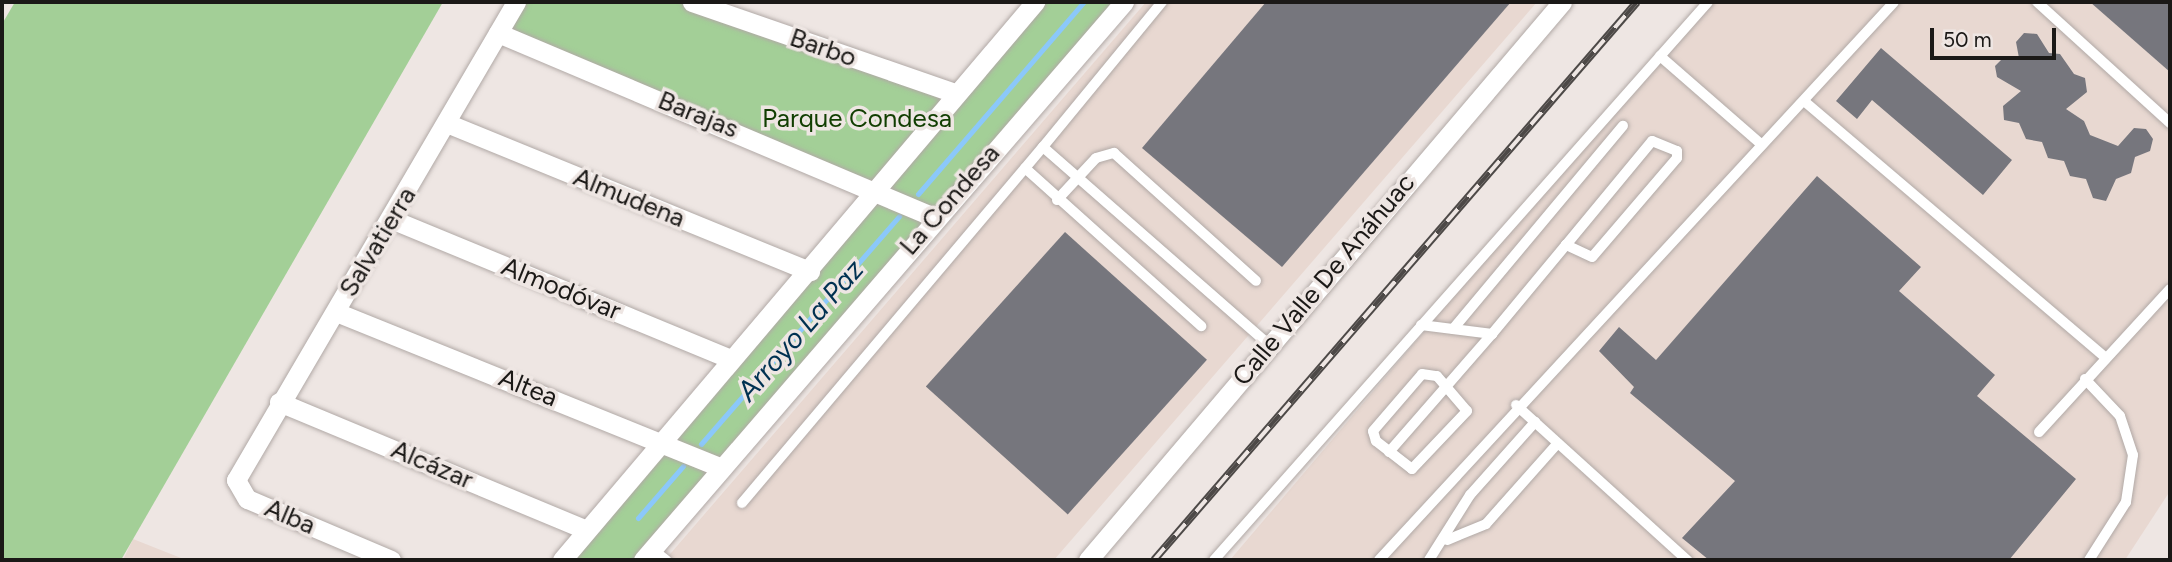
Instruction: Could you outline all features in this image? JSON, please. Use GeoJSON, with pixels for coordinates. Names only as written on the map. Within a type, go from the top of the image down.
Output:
{"type":"FeatureCollection","features":[{"type":"Feature","properties":{"kind":"street","name":"Salvatierra"},"geometry":{"type":"LineString","coordinates":[[236,480],[279,402],[449,124],[516,2]]}},
{"type":"Feature","properties":{"kind":"street","name":"Barbo"},"geometry":{"type":"LineString","coordinates":[[692,2],[955,93]]}},
{"type":"Feature","properties":{"kind":"street"},"geometry":{"type":"LineString","coordinates":[[1010,2],[1032,5]]}},
{"type":"Feature","properties":{"kind":"street","name":"La Condesa"},"geometry":{"type":"LineString","coordinates":[[654,556],[719,467],[1124,2]]}},
{"type":"Feature","properties":{"kind":"street","name":"Calle Valle De Anáhuac"},"geometry":{"type":"LineString","coordinates":[[1088,560],[1562,2]]}},
{"type":"Feature","properties":{"kind":"street"},"geometry":{"type":"LineString","coordinates":[[562,560],[584,529],[659,440],[810,271],[955,93],[1032,5]]}},
{"type":"Feature","properties":{"kind":"street","name":"Barajas"},"geometry":{"type":"LineString","coordinates":[[498,33],[879,189],[935,218]]}},
{"type":"Feature","properties":{"kind":"street","name":"Almudena"},"geometry":{"type":"LineString","coordinates":[[449,124],[810,271]]}},
{"type":"Feature","properties":{"kind":"street","name":"Almodóvar"},"geometry":{"type":"LineString","coordinates":[[391,219],[731,359]]}},
{"type":"Feature","properties":{"kind":"street","name":"Altea"},"geometry":{"type":"LineString","coordinates":[[336,312],[659,440],[719,467]]}},
{"type":"Feature","properties":{"kind":"street","name":"Alcázar"},"geometry":{"type":"LineString","coordinates":[[279,402],[584,529]]}},
{"type":"Feature","properties":{"kind":"street","name":"Alba"},"geometry":{"type":"LineString","coordinates":[[236,480],[247,499],[391,560]]}},
{"type":"Feature","properties":{"kind":"lane"},"geometry":{"type":"LineString","coordinates":[[742,503],[1162,2]]}},
{"type":"Feature","properties":{"kind":"lane"},"geometry":{"type":"LineString","coordinates":[[1214,560],[1708,2]]}},
{"type":"Feature","properties":{"kind":"lane"},"geometry":{"type":"LineString","coordinates":[[1379,560],[1516,405],[1894,2]]}},
{"type":"Feature","properties":{"kind":"lane"},"geometry":{"type":"LineString","coordinates":[[2037,2],[2170,123]]}},
{"type":"Feature","properties":{"kind":"lane"},"geometry":{"type":"LineString","coordinates":[[1660,56],[1762,145]]}},
{"type":"Feature","properties":{"kind":"lane"},"geometry":{"type":"LineString","coordinates":[[1804,101],[2105,357]]}},
{"type":"Feature","properties":{"kind":"lane"},"geometry":{"type":"LineString","coordinates":[[1453,329],[1623,126]]}},
{"type":"Feature","properties":{"kind":"lane"},"geometry":{"type":"LineString","coordinates":[[1388,452],[1492,334],[1652,141],[1677,151],[1678,158],[1592,257],[1566,245]]}},
{"type":"Feature","properties":{"kind":"lane"},"geometry":{"type":"LineString","coordinates":[[1043,147],[1269,345]]}},
{"type":"Feature","properties":{"kind":"lane"},"geometry":{"type":"LineString","coordinates":[[1057,200],[1096,158],[1114,153],[1256,281]]}},
{"type":"Feature","properties":{"kind":"lane"},"geometry":{"type":"LineString","coordinates":[[1024,169],[1201,326]]}},
{"type":"Feature","properties":{"kind":"lane"},"geometry":{"type":"LineString","coordinates":[[2039,432],[2170,289]]}},
{"type":"Feature","properties":{"kind":"lane"},"geometry":{"type":"LineString","coordinates":[[1421,325],[1492,334]]}},
{"type":"Feature","properties":{"kind":"lane"},"geometry":{"type":"LineString","coordinates":[[1422,374],[1447,385],[1467,411],[1420,467],[1409,468],[1388,452],[1374,437],[1377,422],[1422,374]]}},
{"type":"Feature","properties":{"kind":"lane"},"geometry":{"type":"LineString","coordinates":[[2085,379],[2120,416],[2133,456],[2126,502],[2089,560]]}},
{"type":"Feature","properties":{"kind":"lane"},"geometry":{"type":"LineString","coordinates":[[1516,405],[1687,560]]}},
{"type":"Feature","properties":{"kind":"lane"},"geometry":{"type":"LineString","coordinates":[[1429,560],[1447,540],[1469,495],[1535,422]]}},
{"type":"Feature","properties":{"kind":"lane"},"geometry":{"type":"LineString","coordinates":[[1447,540],[1486,524],[1558,443]]}},
{"type":"Feature","properties":{"kind":"shaded area"},"geometry":{"type":"Polygon","coordinates":[[[1146,2],[1537,2],[1054,560],[665,560],[1146,2]]]}},
{"type":"Feature","properties":{"kind":"shaded area"},"geometry":{"type":"Polygon","coordinates":[[[1704,2],[2170,2],[2170,491],[2125,560],[1230,560],[1704,2]]]}},
{"type":"Feature","properties":{"kind":"shaded area"},"geometry":{"type":"Polygon","coordinates":[[[133,539],[186,560],[123,560],[133,539]]]}},
{"type":"Feature","properties":{"kind":"green space"},"geometry":{"type":"Polygon","coordinates":[[[15,2],[443,2],[121,560],[2,560],[2,24],[15,2]]]}},
{"type":"Feature","properties":{"kind":"green space","name":"Parque Condesa"},"geometry":{"type":"Polygon","coordinates":[[[516,2],[692,2],[955,93],[1035,2],[1124,2],[643,560],[562,560],[878,189],[498,33],[516,2]]]}},
{"type":"Feature","properties":{"kind":"building"},"geometry":{"type":"Polygon","coordinates":[[[1266,2],[1511,2],[1282,267],[1142,148],[1266,2]]]}},
{"type":"Feature","properties":{"kind":"building"},"geometry":{"type":"Polygon","coordinates":[[[2090,2],[2170,2],[2170,72],[2090,2]]]}},
{"type":"Feature","properties":{"kind":"building"},"geometry":{"type":"Polygon","coordinates":[[[2024,33],[2037,34],[2049,53],[2060,54],[2074,74],[2085,78],[2087,92],[2066,109],[2084,121],[2090,135],[2118,146],[2134,128],[2146,129],[2153,139],[2150,151],[2135,157],[2131,173],[2116,179],[2106,201],[2093,198],[2086,179],[2070,176],[2064,161],[2048,158],[2042,142],[2026,139],[2019,123],[2004,120],[2003,106],[2021,91],[1997,77],[1995,66],[2004,57],[2019,58],[2016,42],[2024,33]]]}},
{"type":"Feature","properties":{"kind":"building"},"geometry":{"type":"Polygon","coordinates":[[[1881,48],[2012,160],[1983,195],[1872,100],[1857,119],[1836,101],[1881,48]]]}},
{"type":"Feature","properties":{"kind":"building"},"geometry":{"type":"Polygon","coordinates":[[[1817,176],[1921,267],[1899,291],[1995,375],[1977,396],[2076,479],[2009,560],[1709,560],[1682,538],[1735,481],[1630,393],[1634,387],[1599,351],[1619,327],[1656,360],[1817,176]]]}},
{"type":"Feature","properties":{"kind":"building"},"geometry":{"type":"Polygon","coordinates":[[[1065,232],[1207,360],[1068,514],[926,387],[1065,232]]]}},
{"type":"Feature","properties":{"kind":"waterway","name":"Arroyo La Paz"},"geometry":{"type":"LineString","coordinates":[[918,194],[1084,2]]}},
{"type":"Feature","properties":{"kind":"waterway","name":"Arroyo La Paz"},"geometry":{"type":"LineString","coordinates":[[701,444],[899,216]]}},
{"type":"Feature","properties":{"kind":"waterway","name":"Arroyo La Paz"},"geometry":{"type":"LineString","coordinates":[[638,518],[683,466]]}},
{"type":"Feature","properties":{"kind":"railway"},"geometry":{"type":"LineString","coordinates":[[1154,560],[1637,2]]}}]}
